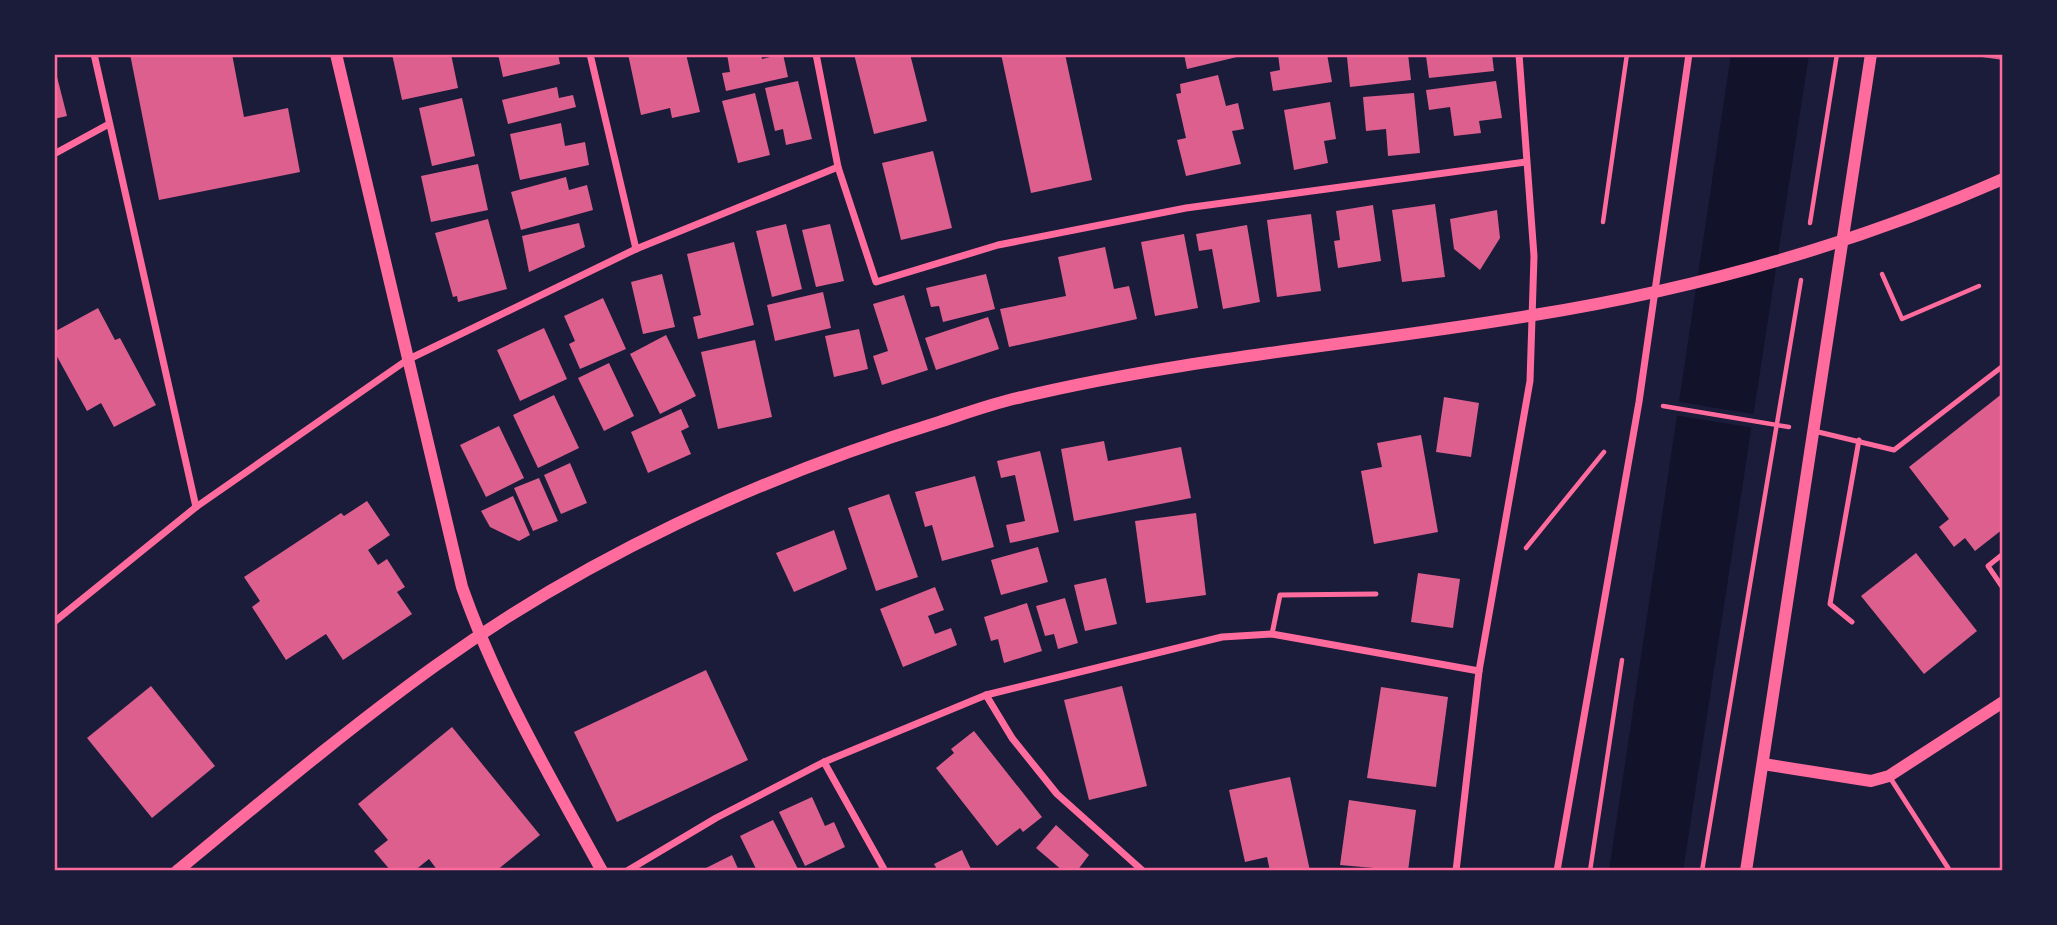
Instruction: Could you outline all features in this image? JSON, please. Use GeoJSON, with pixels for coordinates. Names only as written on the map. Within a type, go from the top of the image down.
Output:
{"type":"FeatureCollection","features":[{"type":"Feature","properties":{"kind":"street"},"geometry":{"type":"LineString","coordinates":[[94,54],[196,507]]}},
{"type":"Feature","properties":{"kind":"street"},"geometry":{"type":"LineString","coordinates":[[336,54],[461,587],[479,636],[508,698],[602,871]]}},
{"type":"Feature","properties":{"kind":"street"},"geometry":{"type":"LineString","coordinates":[[590,54],[636,249]]}},
{"type":"Feature","properties":{"kind":"street"},"geometry":{"type":"LineString","coordinates":[[816,54],[838,167],[876,282],[998,245],[1186,208],[1526,162]]}},
{"type":"Feature","properties":{"kind":"street"},"geometry":{"type":"LineString","coordinates":[[1456,871],[1479,671],[1530,381],[1534,256],[1519,54]]}},
{"type":"Feature","properties":{"kind":"street"},"geometry":{"type":"LineString","coordinates":[[1557,871],[1639,402],[1689,54]]}},
{"type":"Feature","properties":{"kind":"street"},"geometry":{"type":"LineString","coordinates":[[1746,871],[1871,54]]}},
{"type":"Feature","properties":{"kind":"street"},"geometry":{"type":"LineString","coordinates":[[54,153],[109,124]]}},
{"type":"Feature","properties":{"kind":"street"},"geometry":{"type":"LineString","coordinates":[[54,622],[196,507],[407,360],[636,249],[838,167]]}},
{"type":"Feature","properties":{"kind":"street"},"geometry":{"type":"LineString","coordinates":[[177,871],[301,769],[434,667],[479,636],[626,551],[782,475],[880,440],[994,405],[1168,369],[1533,316],[1602,303],[1786,259],[1867,234],[2003,179]]}},
{"type":"Feature","properties":{"kind":"street"},"geometry":{"type":"LineString","coordinates":[[627,871],[716,818],[824,762],[986,695],[1222,636],[1272,634],[1479,671]]}},
{"type":"Feature","properties":{"kind":"street"},"geometry":{"type":"LineString","coordinates":[[986,695],[1012,738],[1057,793],[1143,871]]}},
{"type":"Feature","properties":{"kind":"street"},"geometry":{"type":"LineString","coordinates":[[1763,764],[1871,781],[1889,776],[2003,702]]}},
{"type":"Feature","properties":{"kind":"street"},"geometry":{"type":"LineString","coordinates":[[824,762],[885,871]]}},
{"type":"Feature","properties":{"kind":"lane"},"geometry":{"type":"LineString","coordinates":[[1814,431],[1894,450],[2003,366]]}},
{"type":"Feature","properties":{"kind":"lane"},"geometry":{"type":"LineString","coordinates":[[1852,622],[1830,604],[1859,440]]}},
{"type":"Feature","properties":{"kind":"lane"},"geometry":{"type":"LineString","coordinates":[[2003,554],[1988,566],[2003,588]]}},
{"type":"Feature","properties":{"kind":"lane"},"geometry":{"type":"LineString","coordinates":[[1272,634],[1280,595],[1376,594]]}},
{"type":"Feature","properties":{"kind":"lane"},"geometry":{"type":"LineString","coordinates":[[1889,776],[1951,871]]}},
{"type":"Feature","properties":{"kind":"path"},"geometry":{"type":"LineString","coordinates":[[1603,222],[1628,54]]}},
{"type":"Feature","properties":{"kind":"path"},"geometry":{"type":"LineString","coordinates":[[1808,235],[1837,54]]}},
{"type":"Feature","properties":{"kind":"path"},"geometry":{"type":"LineString","coordinates":[[1882,274],[1902,319],[1979,286]]}},
{"type":"Feature","properties":{"kind":"path"},"geometry":{"type":"LineString","coordinates":[[1702,871],[1802,276]]}},
{"type":"Feature","properties":{"kind":"path"},"geometry":{"type":"LineString","coordinates":[[1671,407],[1778,426]]}},
{"type":"Feature","properties":{"kind":"path"},"geometry":{"type":"LineString","coordinates":[[1494,586],[1604,452],[1607,438]]}},
{"type":"Feature","properties":{"kind":"shaded area"},"geometry":{"type":"Polygon","coordinates":[[[1731,54],[1809,54],[1683,871],[1609,871],[1731,54]]]}},
{"type":"Feature","properties":{"kind":"pier"},"geometry":{"type":"Polygon","coordinates":[[[1675,401],[1758,415],[1755,428],[1673,415],[1675,401]]]}},
{"type":"Feature","properties":{"kind":"building"},"geometry":{"type":"Polygon","coordinates":[[[130,54],[232,54],[244,117],[288,108],[300,172],[159,200],[130,54]]]}},
{"type":"Feature","properties":{"kind":"building"},"geometry":{"type":"Polygon","coordinates":[[[392,54],[451,54],[458,88],[402,100],[392,54]]]}},
{"type":"Feature","properties":{"kind":"building"},"geometry":{"type":"Polygon","coordinates":[[[498,54],[558,54],[560,64],[503,77],[498,54]]]}},
{"type":"Feature","properties":{"kind":"building"},"geometry":{"type":"Polygon","coordinates":[[[628,54],[686,54],[700,112],[672,118],[670,108],[641,115],[628,54]]]}},
{"type":"Feature","properties":{"kind":"building"},"geometry":{"type":"Polygon","coordinates":[[[727,54],[761,54],[762,59],[783,54],[788,77],[726,91],[722,73],[730,72],[727,54]]]}},
{"type":"Feature","properties":{"kind":"building"},"geometry":{"type":"Polygon","coordinates":[[[854,54],[910,54],[927,121],[874,134],[854,54]]]}},
{"type":"Feature","properties":{"kind":"building"},"geometry":{"type":"Polygon","coordinates":[[[1001,54],[1065,54],[1092,180],[1031,193],[1001,54]]]}},
{"type":"Feature","properties":{"kind":"building"},"geometry":{"type":"Polygon","coordinates":[[[1184,54],[1236,54],[1237,57],[1187,69],[1184,54]]]}},
{"type":"Feature","properties":{"kind":"building"},"geometry":{"type":"Polygon","coordinates":[[[1278,54],[1327,54],[1332,82],[1273,91],[1270,72],[1280,70],[1278,54]]]}},
{"type":"Feature","properties":{"kind":"building"},"geometry":{"type":"Polygon","coordinates":[[[1408,54],[1411,80],[1350,87],[1347,57],[1408,54]]]}},
{"type":"Feature","properties":{"kind":"building"},"geometry":{"type":"Polygon","coordinates":[[[1492,54],[1494,71],[1429,78],[1426,56],[1492,54]]]}},
{"type":"Feature","properties":{"kind":"building"},"geometry":{"type":"Polygon","coordinates":[[[2003,54],[2003,60],[1975,56],[2003,54]]]}},
{"type":"Feature","properties":{"kind":"building"},"geometry":{"type":"Polygon","coordinates":[[[54,65],[67,116],[54,119],[54,65]]]}},
{"type":"Feature","properties":{"kind":"building"},"geometry":{"type":"Polygon","coordinates":[[[1218,75],[1226,106],[1238,103],[1244,129],[1232,131],[1241,164],[1186,176],[1177,140],[1186,138],[1176,94],[1181,93],[1180,84],[1218,75]]]}},
{"type":"Feature","properties":{"kind":"building"},"geometry":{"type":"Polygon","coordinates":[[[798,81],[812,139],[786,145],[783,129],[775,131],[765,88],[798,81]]]}},
{"type":"Feature","properties":{"kind":"building"},"geometry":{"type":"Polygon","coordinates":[[[1496,81],[1502,118],[1479,121],[1481,133],[1454,136],[1450,107],[1429,110],[1426,90],[1496,81]]]}},
{"type":"Feature","properties":{"kind":"building"},"geometry":{"type":"Polygon","coordinates":[[[557,87],[559,98],[573,95],[576,107],[508,124],[502,100],[557,87]]]}},
{"type":"Feature","properties":{"kind":"building"},"geometry":{"type":"Polygon","coordinates":[[[755,93],[770,155],[738,163],[722,101],[755,93]]]}},
{"type":"Feature","properties":{"kind":"building"},"geometry":{"type":"Polygon","coordinates":[[[1414,93],[1420,153],[1388,156],[1386,129],[1366,131],[1363,97],[1414,93]]]}},
{"type":"Feature","properties":{"kind":"building"},"geometry":{"type":"Polygon","coordinates":[[[462,98],[475,156],[432,166],[419,108],[462,98]]]}},
{"type":"Feature","properties":{"kind":"building"},"geometry":{"type":"Polygon","coordinates":[[[1330,102],[1336,139],[1324,141],[1328,163],[1294,170],[1284,110],[1330,102]]]}},
{"type":"Feature","properties":{"kind":"building"},"geometry":{"type":"Polygon","coordinates":[[[561,123],[565,146],[585,142],[589,165],[520,180],[510,134],[561,123]]]}},
{"type":"Feature","properties":{"kind":"building"},"geometry":{"type":"Polygon","coordinates":[[[933,151],[952,228],[901,240],[882,163],[933,151]]]}},
{"type":"Feature","properties":{"kind":"building"},"geometry":{"type":"Polygon","coordinates":[[[478,164],[488,210],[431,222],[421,176],[478,164]]]}},
{"type":"Feature","properties":{"kind":"building"},"geometry":{"type":"Polygon","coordinates":[[[566,177],[569,190],[587,185],[593,210],[521,230],[511,192],[566,177]]]}},
{"type":"Feature","properties":{"kind":"building"},"geometry":{"type":"Polygon","coordinates":[[[1435,204],[1445,277],[1402,282],[1392,210],[1435,204]]]}},
{"type":"Feature","properties":{"kind":"building"},"geometry":{"type":"Polygon","coordinates":[[[1373,205],[1381,261],[1338,268],[1334,241],[1340,240],[1336,211],[1373,205]]]}},
{"type":"Feature","properties":{"kind":"building"},"geometry":{"type":"Polygon","coordinates":[[[1497,210],[1500,238],[1480,270],[1454,249],[1450,219],[1497,210]]]}},
{"type":"Feature","properties":{"kind":"building"},"geometry":{"type":"Polygon","coordinates":[[[1311,214],[1321,291],[1277,297],[1267,220],[1311,214]]]}},
{"type":"Feature","properties":{"kind":"building"},"geometry":{"type":"Polygon","coordinates":[[[488,219],[507,289],[458,302],[457,296],[453,297],[435,233],[488,219]]]}},
{"type":"Feature","properties":{"kind":"building"},"geometry":{"type":"Polygon","coordinates":[[[579,223],[585,247],[529,272],[522,236],[579,223]]]}},
{"type":"Feature","properties":{"kind":"building"},"geometry":{"type":"Polygon","coordinates":[[[786,224],[802,289],[772,297],[756,231],[786,224]]]}},
{"type":"Feature","properties":{"kind":"building"},"geometry":{"type":"Polygon","coordinates":[[[830,224],[844,281],[816,287],[802,230],[830,224]]]}},
{"type":"Feature","properties":{"kind":"building"},"geometry":{"type":"Polygon","coordinates":[[[1247,225],[1260,302],[1223,309],[1212,249],[1199,251],[1196,234],[1247,225]]]}},
{"type":"Feature","properties":{"kind":"building"},"geometry":{"type":"Polygon","coordinates":[[[1184,234],[1198,308],[1155,316],[1141,242],[1184,234]]]}},
{"type":"Feature","properties":{"kind":"building"},"geometry":{"type":"Polygon","coordinates":[[[734,242],[754,325],[698,339],[693,317],[701,315],[687,254],[734,242]]]}},
{"type":"Feature","properties":{"kind":"building"},"geometry":{"type":"Polygon","coordinates":[[[1105,247],[1114,289],[1129,286],[1137,319],[1009,347],[1000,309],[1066,296],[1058,257],[1105,247]]]}},
{"type":"Feature","properties":{"kind":"building"},"geometry":{"type":"Polygon","coordinates":[[[662,274],[675,327],[643,334],[631,282],[662,274]]]}},
{"type":"Feature","properties":{"kind":"building"},"geometry":{"type":"Polygon","coordinates":[[[986,274],[995,309],[943,322],[939,306],[931,307],[926,288],[986,274]]]}},
{"type":"Feature","properties":{"kind":"building"},"geometry":{"type":"Polygon","coordinates":[[[823,292],[831,328],[775,341],[767,305],[823,292]]]}},
{"type":"Feature","properties":{"kind":"building"},"geometry":{"type":"Polygon","coordinates":[[[904,295],[928,370],[882,385],[873,356],[888,351],[873,304],[904,295]]]}},
{"type":"Feature","properties":{"kind":"building"},"geometry":{"type":"Polygon","coordinates":[[[603,298],[626,349],[580,369],[569,344],[575,341],[564,316],[603,298]]]}},
{"type":"Feature","properties":{"kind":"building"},"geometry":{"type":"Polygon","coordinates":[[[98,308],[115,340],[120,338],[156,405],[114,427],[101,403],[87,411],[54,351],[54,332],[98,308]]]}},
{"type":"Feature","properties":{"kind":"building"},"geometry":{"type":"Polygon","coordinates":[[[988,317],[999,349],[936,370],[925,338],[988,317]]]}},
{"type":"Feature","properties":{"kind":"building"},"geometry":{"type":"Polygon","coordinates":[[[544,328],[567,379],[520,401],[497,350],[544,328]]]}},
{"type":"Feature","properties":{"kind":"building"},"geometry":{"type":"Polygon","coordinates":[[[859,329],[868,369],[834,377],[825,336],[859,329]]]}},
{"type":"Feature","properties":{"kind":"building"},"geometry":{"type":"Polygon","coordinates":[[[666,335],[696,396],[660,414],[630,354],[666,335]]]}},
{"type":"Feature","properties":{"kind":"building"},"geometry":{"type":"Polygon","coordinates":[[[755,340],[772,417],[718,429],[701,352],[755,340]]]}},
{"type":"Feature","properties":{"kind":"building"},"geometry":{"type":"Polygon","coordinates":[[[609,363],[634,416],[604,431],[578,378],[609,363]]]}},
{"type":"Feature","properties":{"kind":"building"},"geometry":{"type":"Polygon","coordinates":[[[2003,393],[2003,529],[1975,551],[1965,538],[1954,547],[1939,527],[1949,519],[1909,467],[2003,393]]]}},
{"type":"Feature","properties":{"kind":"building"},"geometry":{"type":"Polygon","coordinates":[[[554,395],[579,448],[538,468],[513,415],[554,395]]]}},
{"type":"Feature","properties":{"kind":"building"},"geometry":{"type":"Polygon","coordinates":[[[1444,397],[1479,403],[1471,457],[1436,452],[1444,397]]]}},
{"type":"Feature","properties":{"kind":"building"},"geometry":{"type":"Polygon","coordinates":[[[681,409],[689,427],[681,431],[691,454],[648,473],[631,432],[681,409]]]}},
{"type":"Feature","properties":{"kind":"building"},"geometry":{"type":"Polygon","coordinates":[[[499,426],[524,478],[486,497],[460,445],[499,426]]]}},
{"type":"Feature","properties":{"kind":"building"},"geometry":{"type":"Polygon","coordinates":[[[1421,435],[1438,532],[1374,544],[1361,471],[1382,467],[1377,443],[1421,435]]]}},
{"type":"Feature","properties":{"kind":"building"},"geometry":{"type":"Polygon","coordinates":[[[1104,441],[1108,461],[1181,447],[1191,498],[1074,521],[1061,449],[1104,441]]]}},
{"type":"Feature","properties":{"kind":"building"},"geometry":{"type":"Polygon","coordinates":[[[1040,451],[1059,532],[1010,543],[1006,525],[1025,521],[1015,475],[1001,478],[997,461],[1040,451]]]}},
{"type":"Feature","properties":{"kind":"building"},"geometry":{"type":"Polygon","coordinates":[[[570,463],[587,503],[561,514],[544,475],[570,463]]]}},
{"type":"Feature","properties":{"kind":"building"},"geometry":{"type":"Polygon","coordinates":[[[975,476],[994,547],[942,561],[932,525],[925,527],[915,492],[975,476]]]}},
{"type":"Feature","properties":{"kind":"building"},"geometry":{"type":"Polygon","coordinates":[[[539,478],[558,521],[533,531],[514,488],[539,478]]]}},
{"type":"Feature","properties":{"kind":"building"},"geometry":{"type":"Polygon","coordinates":[[[889,494],[918,577],[876,591],[848,508],[889,494]]]}},
{"type":"Feature","properties":{"kind":"building"},"geometry":{"type":"Polygon","coordinates":[[[513,496],[530,535],[519,541],[490,527],[481,511],[513,496]]]}},
{"type":"Feature","properties":{"kind":"building"},"geometry":{"type":"Polygon","coordinates":[[[367,501],[390,535],[368,550],[378,565],[387,559],[405,587],[397,592],[412,614],[343,660],[326,634],[286,660],[252,607],[260,601],[244,577],[341,513],[344,516],[367,501]]]}},
{"type":"Feature","properties":{"kind":"building"},"geometry":{"type":"Polygon","coordinates":[[[1196,513],[1206,595],[1146,603],[1135,521],[1196,513]]]}},
{"type":"Feature","properties":{"kind":"building"},"geometry":{"type":"Polygon","coordinates":[[[834,530],[847,569],[794,592],[776,553],[834,530]]]}},
{"type":"Feature","properties":{"kind":"building"},"geometry":{"type":"Polygon","coordinates":[[[1038,547],[1048,582],[1001,595],[991,560],[1038,547]]]}},
{"type":"Feature","properties":{"kind":"building"},"geometry":{"type":"Polygon","coordinates":[[[1916,553],[1977,631],[1924,674],[1861,596],[1916,553]]]}},
{"type":"Feature","properties":{"kind":"building"},"geometry":{"type":"Polygon","coordinates":[[[1418,573],[1460,579],[1453,628],[1411,622],[1418,573]]]}},
{"type":"Feature","properties":{"kind":"building"},"geometry":{"type":"Polygon","coordinates":[[[1106,578],[1117,624],[1085,631],[1074,585],[1106,578]]]}},
{"type":"Feature","properties":{"kind":"building"},"geometry":{"type":"Polygon","coordinates":[[[935,587],[944,610],[928,616],[935,634],[951,628],[957,645],[903,667],[880,609],[935,587]]]}},
{"type":"Feature","properties":{"kind":"building"},"geometry":{"type":"Polygon","coordinates":[[[1065,598],[1078,643],[1058,649],[1054,634],[1045,636],[1036,606],[1065,598]]]}},
{"type":"Feature","properties":{"kind":"building"},"geometry":{"type":"Polygon","coordinates":[[[1027,603],[1042,651],[1004,663],[998,639],[991,641],[984,617],[1027,603]]]}},
{"type":"Feature","properties":{"kind":"building"},"geometry":{"type":"Polygon","coordinates":[[[706,670],[748,760],[617,822],[574,732],[706,670]]]}},
{"type":"Feature","properties":{"kind":"building"},"geometry":{"type":"Polygon","coordinates":[[[151,686],[215,766],[152,818],[87,738],[151,686]]]}},
{"type":"Feature","properties":{"kind":"building"},"geometry":{"type":"Polygon","coordinates":[[[1122,686],[1147,786],[1089,800],[1064,700],[1122,686]]]}},
{"type":"Feature","properties":{"kind":"building"},"geometry":{"type":"Polygon","coordinates":[[[1381,687],[1448,697],[1436,787],[1367,778],[1381,687]]]}},
{"type":"Feature","properties":{"kind":"building"},"geometry":{"type":"Polygon","coordinates":[[[452,727],[540,835],[496,871],[438,871],[429,859],[414,871],[391,871],[374,851],[388,840],[358,804],[452,727]]]}},
{"type":"Feature","properties":{"kind":"building"},"geometry":{"type":"Polygon","coordinates":[[[974,731],[1042,817],[1023,832],[1020,828],[997,846],[936,768],[954,753],[951,749],[974,731]]]}},
{"type":"Feature","properties":{"kind":"building"},"geometry":{"type":"Polygon","coordinates":[[[1290,777],[1310,871],[1270,871],[1267,857],[1245,862],[1229,790],[1290,777]]]}},
{"type":"Feature","properties":{"kind":"building"},"geometry":{"type":"Polygon","coordinates":[[[812,797],[825,826],[834,822],[845,847],[805,866],[779,812],[812,797]]]}},
{"type":"Feature","properties":{"kind":"building"},"geometry":{"type":"Polygon","coordinates":[[[1349,800],[1416,810],[1408,871],[1340,865],[1349,800]]]}},
{"type":"Feature","properties":{"kind":"building"},"geometry":{"type":"Polygon","coordinates":[[[773,820],[799,871],[757,871],[740,836],[773,820]]]}},
{"type":"Feature","properties":{"kind":"building"},"geometry":{"type":"Polygon","coordinates":[[[1056,825],[1089,855],[1077,871],[1063,871],[1036,848],[1056,825]]]}},
{"type":"Feature","properties":{"kind":"building"},"geometry":{"type":"Polygon","coordinates":[[[962,850],[972,871],[938,871],[934,864],[962,850]]]}},
{"type":"Feature","properties":{"kind":"building"},"geometry":{"type":"Polygon","coordinates":[[[732,855],[739,871],[700,871],[732,855]]]}}]}
